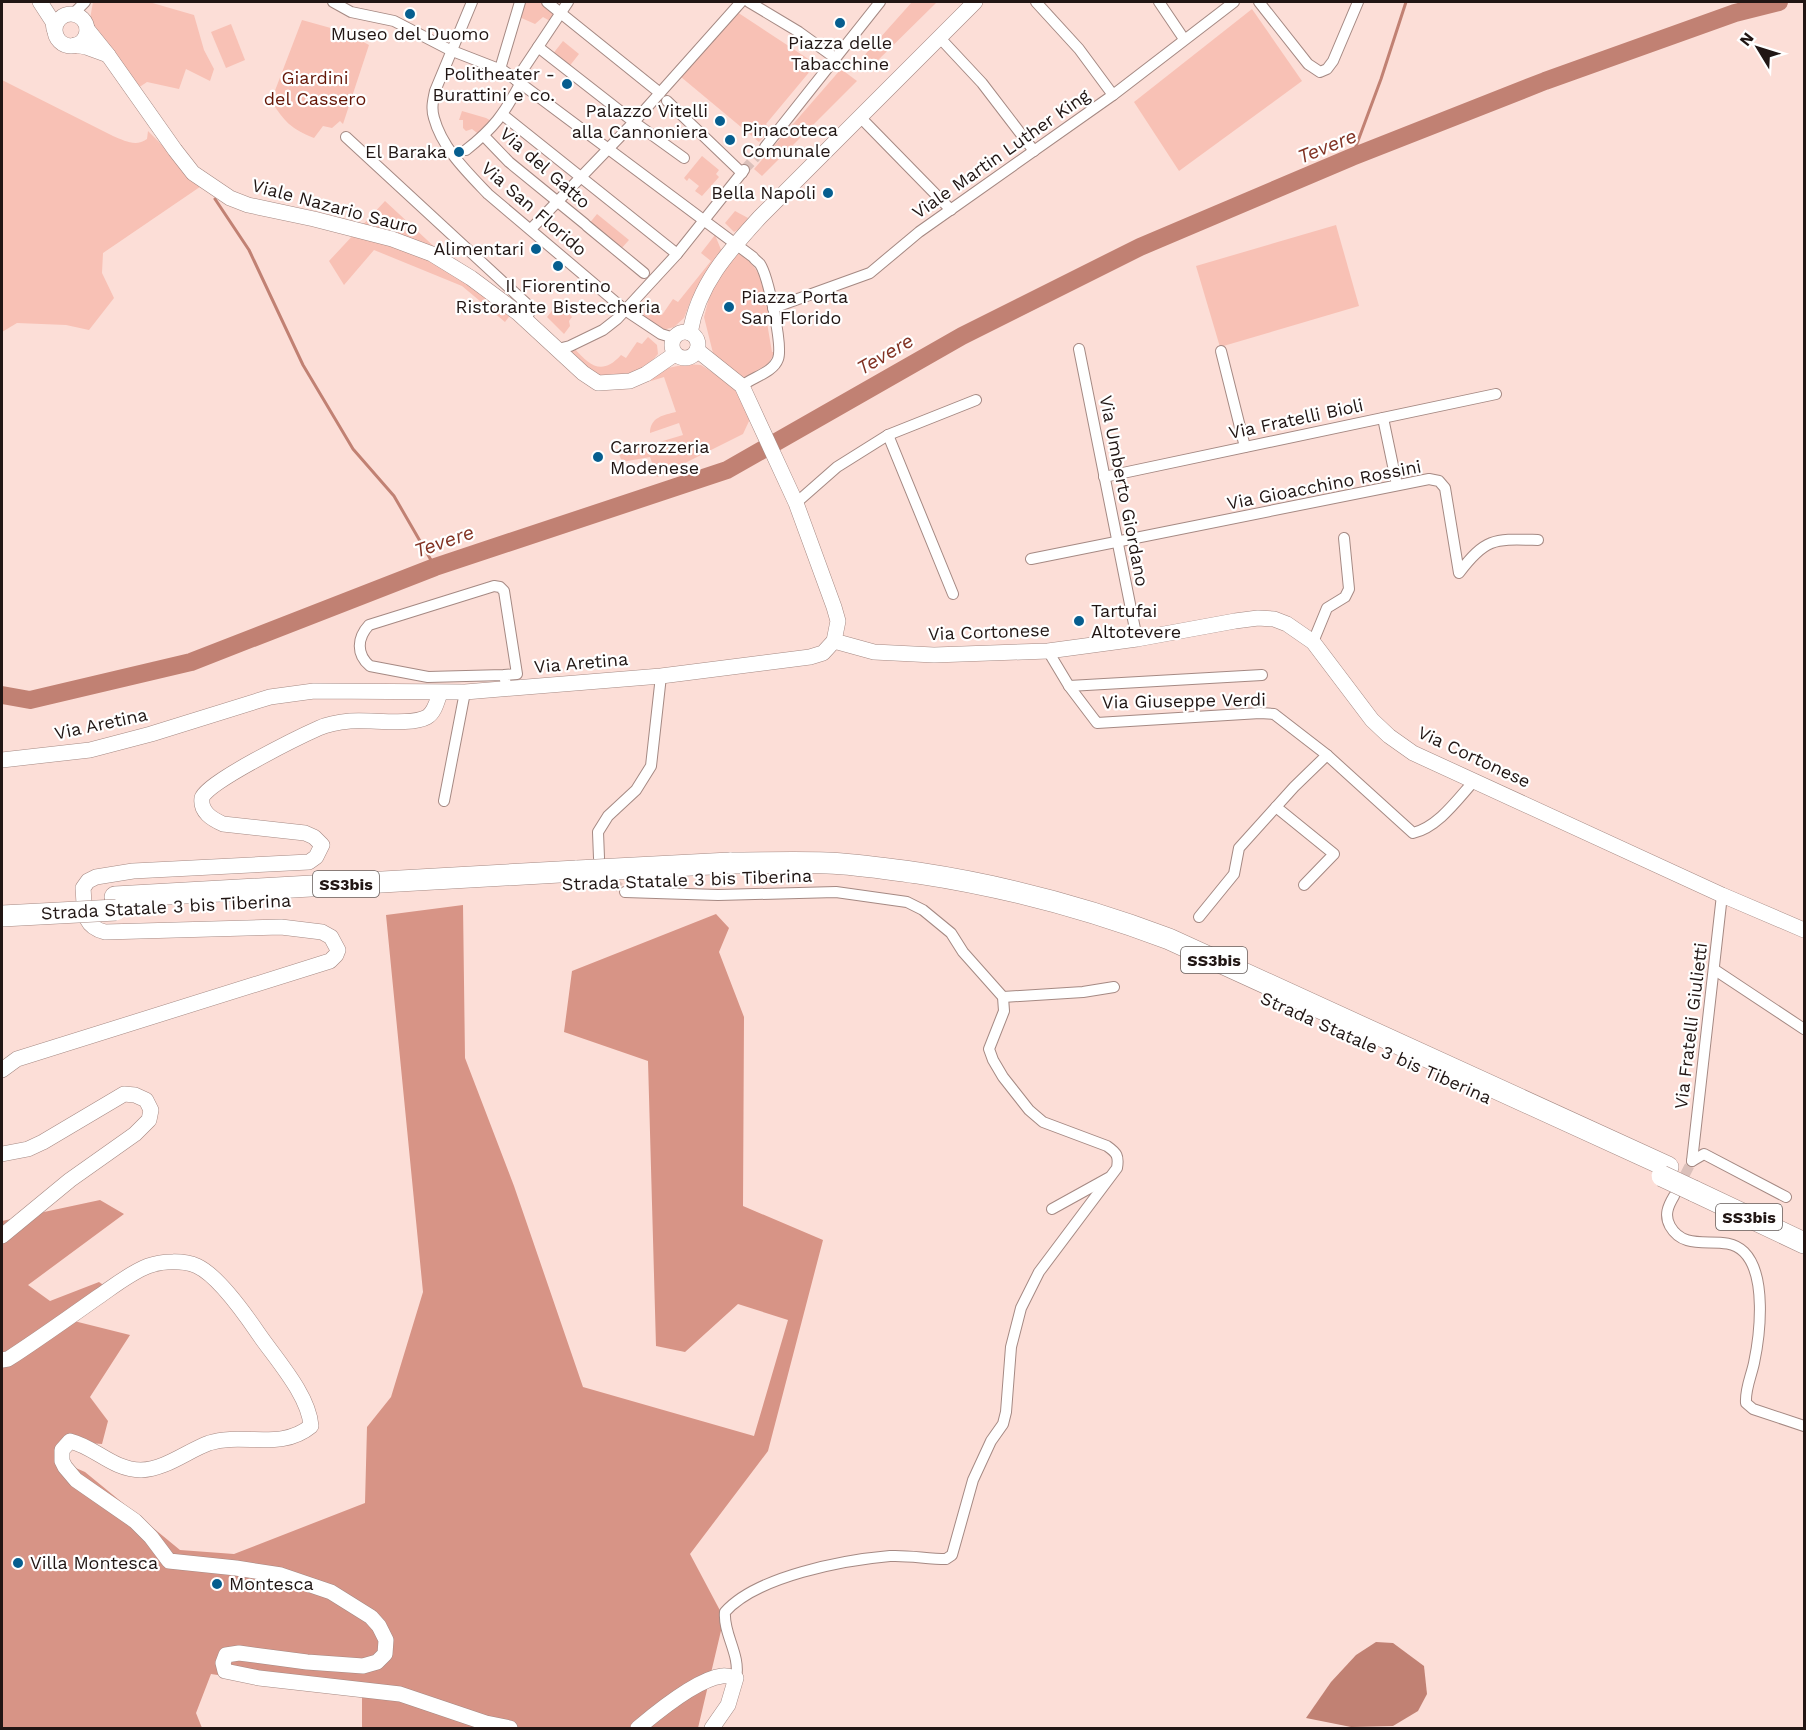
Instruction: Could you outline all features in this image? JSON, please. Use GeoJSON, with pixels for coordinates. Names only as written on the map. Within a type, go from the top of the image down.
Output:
{"type":"FeatureCollection","features":[{"type":"Feature","properties":{"kind":"highway","name":"Strada Statale 3 bis Tiberina"},"geometry":{"type":"LineString","coordinates":[[2,904],[115,903],[730,869],[879,880],[961,893],[1066,917],[1165,952],[1665,1172],[1689,1190],[1804,1243]]}},
{"type":"Feature","properties":{"kind":"highway","name":"Strada Statale 3 bis Tiberina"},"geometry":{"type":"LineString","coordinates":[[2,916],[115,903]]}},
{"type":"Feature","properties":{"kind":"highway","name":"Strada Statale 3 bis Tiberina"},"geometry":{"type":"LineString","coordinates":[[1689,1190],[1804,1230]]}},
{"type":"Feature","properties":{"kind":"street"},"geometry":{"type":"LineString","coordinates":[[40,2],[53,22],[56,37],[61,43],[68,46],[86,47],[108,55]]}},
{"type":"Feature","properties":{"kind":"street"},"geometry":{"type":"LineString","coordinates":[[47,2],[82,18],[87,29],[84,38],[75,45]]}},
{"type":"Feature","properties":{"kind":"street"},"geometry":{"type":"LineString","coordinates":[[54,29],[59,19],[71,14],[85,2]]}},
{"type":"Feature","properties":{"kind":"street"},"geometry":{"type":"LineString","coordinates":[[333,2],[351,12],[394,21],[450,50],[500,69],[760,264],[773,308],[780,352],[779,359],[771,369],[749,379],[742,386]]}},
{"type":"Feature","properties":{"kind":"street","name":"Via San Florido"},"geometry":{"type":"LineString","coordinates":[[472,2],[450,50],[435,91],[432,106],[433,117],[443,141],[461,155],[488,194],[626,309],[661,334],[674,338]]}},
{"type":"Feature","properties":{"kind":"street"},"geometry":{"type":"LineString","coordinates":[[500,69],[520,2]]}},
{"type":"Feature","properties":{"kind":"street"},"geometry":{"type":"LineString","coordinates":[[547,2],[561,11],[662,96],[743,172],[677,254],[647,276],[617,319],[603,330],[570,346],[558,349]]}},
{"type":"Feature","properties":{"kind":"street"},"geometry":{"type":"LineString","coordinates":[[461,155],[484,136],[503,115],[538,47],[568,2]]}},
{"type":"Feature","properties":{"kind":"street"},"geometry":{"type":"LineString","coordinates":[[531,230],[634,122],[662,96],[741,2]]}},
{"type":"Feature","properties":{"kind":"street"},"geometry":{"type":"LineString","coordinates":[[748,2],[799,32],[836,58]]}},
{"type":"Feature","properties":{"kind":"street"},"geometry":{"type":"LineString","coordinates":[[765,147],[880,2]]}},
{"type":"Feature","properties":{"kind":"street"},"geometry":{"type":"LineString","coordinates":[[690,333],[693,314],[700,296],[712,274],[735,245],[760,217],[975,2]]}},
{"type":"Feature","properties":{"kind":"street"},"geometry":{"type":"LineString","coordinates":[[1036,2],[1079,49],[1113,95]]}},
{"type":"Feature","properties":{"kind":"street"},"geometry":{"type":"LineString","coordinates":[[1159,2],[1184,39]]}},
{"type":"Feature","properties":{"kind":"street","name":"Viale Martin Luther King"},"geometry":{"type":"LineString","coordinates":[[773,308],[870,273],[919,232],[1113,95],[1234,2]]}},
{"type":"Feature","properties":{"kind":"street"},"geometry":{"type":"LineString","coordinates":[[1259,2],[1308,64],[1320,72],[1327,69],[1333,61],[1358,2]]}},
{"type":"Feature","properties":{"kind":"street","name":"Viale Nazario Sauro"},"geometry":{"type":"LineString","coordinates":[[87,29],[193,173],[230,198],[248,205],[314,219],[409,244],[432,254],[471,278],[526,320],[583,373],[598,383],[630,381],[646,374],[675,354]]}},
{"type":"Feature","properties":{"kind":"street"},"geometry":{"type":"LineString","coordinates":[[939,38],[982,82],[1034,151]]}},
{"type":"Feature","properties":{"kind":"street"},"geometry":{"type":"LineString","coordinates":[[538,47],[684,158]]}},
{"type":"Feature","properties":{"kind":"street"},"geometry":{"type":"LineString","coordinates":[[503,115],[677,254]]}},
{"type":"Feature","properties":{"kind":"street"},"geometry":{"type":"LineString","coordinates":[[860,117],[951,210]]}},
{"type":"Feature","properties":{"kind":"street","name":"Via del Gatto"},"geometry":{"type":"LineString","coordinates":[[484,136],[509,162],[647,276]]}},
{"type":"Feature","properties":{"kind":"street"},"geometry":{"type":"LineString","coordinates":[[345,137],[529,306],[530,311],[526,320]]}},
{"type":"Feature","properties":{"kind":"street"},"geometry":{"type":"LineString","coordinates":[[681,332],[690,333],[698,342],[697,350],[687,358],[683,358],[675,354],[672,346],[674,338],[681,332]]}},
{"type":"Feature","properties":{"kind":"street","name":"Via Umberto Giordano"},"geometry":{"type":"LineString","coordinates":[[1079,349],[1137,639]]}},
{"type":"Feature","properties":{"kind":"street"},"geometry":{"type":"LineString","coordinates":[[697,350],[742,386],[749,400],[796,504],[838,621],[834,641]]}},
{"type":"Feature","properties":{"kind":"street"},"geometry":{"type":"LineString","coordinates":[[1221,351],[1245,447]]}},
{"type":"Feature","properties":{"kind":"street","name":"Via Fratelli Bioli"},"geometry":{"type":"LineString","coordinates":[[1104,477],[1496,394]]}},
{"type":"Feature","properties":{"kind":"street"},"geometry":{"type":"LineString","coordinates":[[796,504],[837,467],[888,435],[976,400]]}},
{"type":"Feature","properties":{"kind":"street"},"geometry":{"type":"LineString","coordinates":[[1383,418],[1397,485]]}},
{"type":"Feature","properties":{"kind":"street"},"geometry":{"type":"LineString","coordinates":[[888,435],[953,594]]}},
{"type":"Feature","properties":{"kind":"street","name":"Via Gioacchino Rossini"},"geometry":{"type":"LineString","coordinates":[[1031,560],[1429,479],[1439,482],[1444,488],[1459,573],[1472,556],[1482,547],[1494,541],[1538,540]]}},
{"type":"Feature","properties":{"kind":"street"},"geometry":{"type":"LineString","coordinates":[[1313,642],[1327,608],[1345,597],[1349,589],[1344,538]]}},
{"type":"Feature","properties":{"kind":"street"},"geometry":{"type":"LineString","coordinates":[[494,586],[500,587],[504,591],[516,674],[506,682],[428,677],[370,666],[363,660],[359,642],[362,632],[369,625],[494,586]]}},
{"type":"Feature","properties":{"kind":"street","name":"Via Cortonese"},"geometry":{"type":"LineString","coordinates":[[834,641],[874,652],[934,655],[1047,651],[1137,639],[1258,618],[1274,619],[1287,624],[1313,642],[1372,720],[1389,736],[1413,753],[1722,895],[1804,930]]}},
{"type":"Feature","properties":{"kind":"street","name":"Via Aretina"},"geometry":{"type":"LineString","coordinates":[[2,760],[90,750],[151,734],[270,697],[315,691],[465,692],[506,682],[661,676],[810,657],[823,653],[834,641]]}},
{"type":"Feature","properties":{"kind":"street","name":"Via Giuseppe Verdi"},"geometry":{"type":"LineString","coordinates":[[1047,651],[1069,686],[1097,723],[1274,714],[1327,756],[1413,833],[1424,830],[1446,813],[1474,781]]}},
{"type":"Feature","properties":{"kind":"street"},"geometry":{"type":"LineString","coordinates":[[1069,686],[1262,675]]}},
{"type":"Feature","properties":{"kind":"street"},"geometry":{"type":"LineString","coordinates":[[599,858],[597,832],[608,816],[636,790],[651,766],[661,676]]}},
{"type":"Feature","properties":{"kind":"street"},"geometry":{"type":"LineString","coordinates":[[444,801],[465,692]]}},
{"type":"Feature","properties":{"kind":"street"},"geometry":{"type":"LineString","coordinates":[[2,1070],[17,1059],[330,961],[336,956],[339,950],[331,937],[322,932],[281,927],[105,932],[90,926],[86,920],[83,888],[88,881],[96,877],[133,871],[309,862],[316,857],[322,845],[314,837],[305,833],[223,824],[215,820],[204,809],[202,800],[204,793],[222,778],[320,727],[350,721],[416,720],[428,717],[434,710],[440,693]]}},
{"type":"Feature","properties":{"kind":"street"},"geometry":{"type":"LineString","coordinates":[[1198,917],[1234,874],[1239,848],[1294,787],[1327,756]]}},
{"type":"Feature","properties":{"kind":"street"},"geometry":{"type":"LineString","coordinates":[[1276,807],[1334,854],[1304,885]]}},
{"type":"Feature","properties":{"kind":"street"},"geometry":{"type":"LineString","coordinates":[[625,892],[718,895],[836,892],[907,902],[923,910],[951,933],[963,952],[1003,997],[1004,1011],[989,1048],[1003,1077],[1029,1110],[1043,1122],[1097,1142],[1115,1152],[1119,1158],[1117,1168],[1029,1288],[1021,1308],[1011,1347],[1003,1424],[973,1480],[952,1555],[946,1559],[890,1556],[829,1566],[793,1575],[758,1588],[742,1597],[725,1612],[724,1618],[738,1671],[728,1705],[712,1728]]}},
{"type":"Feature","properties":{"kind":"street","name":"Via Fratelli Giulietti"},"geometry":{"type":"LineString","coordinates":[[1722,895],[1692,1161],[1704,1154],[1786,1197]]}},
{"type":"Feature","properties":{"kind":"street"},"geometry":{"type":"LineString","coordinates":[[1715,970],[1804,1029]]}},
{"type":"Feature","properties":{"kind":"street"},"geometry":{"type":"LineString","coordinates":[[1003,997],[1083,992],[1114,987]]}},
{"type":"Feature","properties":{"kind":"street"},"geometry":{"type":"LineString","coordinates":[[2,1154],[28,1149],[44,1142],[124,1094],[135,1095],[147,1101],[151,1110],[148,1120],[135,1134],[70,1180],[2,1236]]}},
{"type":"Feature","properties":{"kind":"street"},"geometry":{"type":"LineString","coordinates":[[1052,1209],[1111,1176]]}},
{"type":"Feature","properties":{"kind":"street"},"geometry":{"type":"LineString","coordinates":[[1689,1190],[1667,1208],[1667,1220],[1675,1234],[1686,1241],[1731,1244],[1744,1252],[1753,1267],[1760,1297],[1759,1337],[1746,1393],[1746,1403],[1753,1409],[1804,1426]]}},
{"type":"Feature","properties":{"kind":"street"},"geometry":{"type":"LineString","coordinates":[[2,1360],[8,1359],[36,1342],[134,1273],[151,1264],[184,1262],[198,1266],[211,1274],[247,1317],[295,1386],[310,1413],[311,1426],[301,1434],[282,1440],[228,1440],[209,1443],[158,1466],[142,1470],[120,1467],[82,1444],[70,1441],[62,1450],[62,1461],[65,1467],[76,1480],[135,1521],[151,1537],[169,1561],[281,1575],[331,1592],[370,1617],[379,1626],[386,1640],[385,1654],[377,1662],[363,1666],[307,1662],[240,1653],[226,1655],[223,1663],[225,1671],[259,1678],[400,1694],[486,1723],[510,1728]]}},
{"type":"Feature","properties":{"kind":"street"},"geometry":{"type":"LineString","coordinates":[[638,1728],[699,1685],[723,1676],[736,1678]]}},
{"type":"Feature","properties":{"kind":"green space"},"geometry":{"type":"Polygon","coordinates":[[[93,2],[149,2],[194,15],[204,50],[214,69],[210,81],[186,69],[179,89],[147,82],[138,88],[91,29],[93,2]]]}},
{"type":"Feature","properties":{"kind":"green space"},"geometry":{"type":"Polygon","coordinates":[[[522,2],[542,2],[556,12],[550,21],[543,17],[535,24],[517,16],[522,2]]]}},
{"type":"Feature","properties":{"kind":"green space"},"geometry":{"type":"Polygon","coordinates":[[[912,2],[937,2],[871,67],[870,60],[862,58],[912,2]]]}},
{"type":"Feature","properties":{"kind":"green space"},"geometry":{"type":"Polygon","coordinates":[[[1738,2],[1779,2],[1735,13],[1738,2]]]}},
{"type":"Feature","properties":{"kind":"green space"},"geometry":{"type":"Polygon","coordinates":[[[1252,9],[1302,81],[1179,171],[1134,102],[1252,9]]]}},
{"type":"Feature","properties":{"kind":"green space"},"geometry":{"type":"Polygon","coordinates":[[[737,12],[816,64],[766,124],[771,129],[759,142],[681,77],[737,12]]]}},
{"type":"Feature","properties":{"kind":"green space","name":"Giardini del Cassero"},"geometry":{"type":"Polygon","coordinates":[[[302,20],[345,32],[369,45],[343,124],[340,121],[332,128],[323,126],[314,138],[289,124],[271,101],[302,20]]]}},
{"type":"Feature","properties":{"kind":"green space"},"geometry":{"type":"Polygon","coordinates":[[[231,24],[245,60],[226,68],[211,32],[231,24]]]}},
{"type":"Feature","properties":{"kind":"green space"},"geometry":{"type":"Polygon","coordinates":[[[563,41],[579,54],[568,68],[552,55],[563,41]]]}},
{"type":"Feature","properties":{"kind":"green space"},"geometry":{"type":"Polygon","coordinates":[[[841,69],[857,81],[762,176],[754,169],[841,69]]]}},
{"type":"Feature","properties":{"kind":"green space"},"geometry":{"type":"Polygon","coordinates":[[[2,80],[126,141],[139,143],[147,139],[148,131],[171,154],[213,178],[103,253],[102,273],[114,298],[89,330],[66,325],[17,323],[2,332],[2,80]]]}},
{"type":"Feature","properties":{"kind":"green space"},"geometry":{"type":"Polygon","coordinates":[[[462,111],[495,123],[481,136],[472,129],[466,131],[463,128],[463,120],[459,120],[462,111]]]}},
{"type":"Feature","properties":{"kind":"green space"},"geometry":{"type":"Polygon","coordinates":[[[702,156],[719,170],[716,174],[719,177],[702,196],[695,191],[699,186],[689,178],[687,181],[684,178],[702,156]]]}},
{"type":"Feature","properties":{"kind":"green space"},"geometry":{"type":"Polygon","coordinates":[[[385,201],[454,265],[512,313],[505,322],[462,286],[374,250],[344,285],[329,261],[385,201]]]}},
{"type":"Feature","properties":{"kind":"green space"},"geometry":{"type":"Polygon","coordinates":[[[735,211],[748,218],[741,228],[734,232],[725,223],[735,211]]]}},
{"type":"Feature","properties":{"kind":"green space"},"geometry":{"type":"Polygon","coordinates":[[[597,214],[629,240],[619,251],[588,225],[597,214]]]}},
{"type":"Feature","properties":{"kind":"green space"},"geometry":{"type":"Polygon","coordinates":[[[1336,225],[1359,306],[1220,347],[1196,266],[1336,225]]]}},
{"type":"Feature","properties":{"kind":"green space"},"geometry":{"type":"Polygon","coordinates":[[[715,235],[722,252],[691,300],[684,318],[674,327],[663,330],[643,316],[650,306],[662,315],[673,299],[678,302],[711,261],[701,253],[715,235]]]}},
{"type":"Feature","properties":{"kind":"green space"},"geometry":{"type":"Polygon","coordinates":[[[736,253],[751,263],[761,279],[771,315],[766,317],[772,352],[775,352],[768,364],[741,380],[714,357],[704,317],[712,287],[736,253]]]}},
{"type":"Feature","properties":{"kind":"green space"},"geometry":{"type":"Polygon","coordinates":[[[559,302],[572,317],[569,321],[570,326],[564,334],[547,317],[559,302]]]}},
{"type":"Feature","properties":{"kind":"green space"},"geometry":{"type":"Polygon","coordinates":[[[648,337],[657,345],[658,354],[644,370],[627,378],[602,378],[570,350],[574,348],[585,360],[602,367],[621,355],[626,358],[637,342],[642,344],[648,337]]]}},
{"type":"Feature","properties":{"kind":"green space"},"geometry":{"type":"Polygon","coordinates":[[[687,364],[701,365],[737,390],[750,419],[743,434],[657,477],[650,457],[622,462],[619,454],[683,435],[679,423],[650,433],[655,420],[676,412],[664,377],[651,381],[649,378],[668,368],[687,364]]]}},
{"type":"Feature","properties":{"kind":"shaded area"},"geometry":{"type":"Polygon","coordinates":[[[463,905],[465,1058],[514,1186],[583,1387],[754,1436],[788,1320],[738,1304],[685,1352],[656,1346],[648,1061],[564,1032],[572,971],[716,914],[729,928],[719,952],[744,1017],[743,1206],[823,1240],[768,1451],[690,1554],[724,1618],[698,1728],[362,1728],[362,1697],[211,1674],[196,1713],[202,1728],[2,1728],[2,1221],[100,1200],[124,1214],[28,1285],[50,1301],[99,1282],[115,1293],[74,1321],[130,1335],[90,1397],[108,1421],[102,1444],[61,1441],[55,1459],[85,1472],[180,1550],[234,1554],[365,1503],[367,1427],[391,1397],[423,1292],[386,915],[463,905]]]}},
{"type":"Feature","properties":{"kind":"shaded area"},"geometry":{"type":"Polygon","coordinates":[[[1376,1642],[1393,1643],[1424,1666],[1427,1694],[1418,1711],[1393,1726],[1351,1727],[1306,1718],[1331,1682],[1356,1655],[1376,1642]]]}},
{"type":"Feature","properties":{"kind":"waterway"},"geometry":{"type":"LineString","coordinates":[[1352,157],[1406,2]]}},
{"type":"Feature","properties":{"kind":"waterway","name":"Tevere"},"geometry":{"type":"LineString","coordinates":[[2,695],[30,700],[191,662],[435,567],[727,470],[962,336],[1140,247],[1352,157],[1545,81],[1735,13],[1779,2]]}},
{"type":"Feature","properties":{"kind":"waterway"},"geometry":{"type":"LineString","coordinates":[[215,199],[249,250],[303,365],[353,449],[394,496],[435,567]]}},
{"type":"Feature","properties":{"kind":"tunnel"},"geometry":{"type":"LineString","coordinates":[[744,170],[765,147]]}},
{"type":"Feature","properties":{"kind":"tunnel"},"geometry":{"type":"LineString","coordinates":[[604,869],[609,879],[625,892]]}},
{"type":"Feature","properties":{"kind":"tunnel"},"geometry":{"type":"LineString","coordinates":[[1678,1188],[1692,1161]]}},
{"type":"Feature","properties":{"kind":"place","name":"Museo del Duomo"},"geometry":{"type":"Point","coordinates":[410,14]}},
{"type":"Feature","properties":{"kind":"place","name":"Piazza delle Tabacchine"},"geometry":{"type":"Point","coordinates":[840,23]}},
{"type":"Feature","properties":{"kind":"place","name":"Politheater - Burattini e co."},"geometry":{"type":"Point","coordinates":[567,84]}},
{"type":"Feature","properties":{"kind":"place","name":"Palazzo Vitelli alla Cannoniera"},"geometry":{"type":"Point","coordinates":[720,121]}},
{"type":"Feature","properties":{"kind":"place","name":"Pinacoteca Comunale"},"geometry":{"type":"Point","coordinates":[730,140]}},
{"type":"Feature","properties":{"kind":"place","name":"El Baraka"},"geometry":{"type":"Point","coordinates":[459,152]}},
{"type":"Feature","properties":{"kind":"place","name":"Bella Napoli"},"geometry":{"type":"Point","coordinates":[828,193]}},
{"type":"Feature","properties":{"kind":"place","name":"Alimentari"},"geometry":{"type":"Point","coordinates":[536,249]}},
{"type":"Feature","properties":{"kind":"place","name":"Il Fiorentino Ristorante Bisteccheria"},"geometry":{"type":"Point","coordinates":[558,266]}},
{"type":"Feature","properties":{"kind":"place","name":"Piazza Porta San Florido"},"geometry":{"type":"Point","coordinates":[729,307]}},
{"type":"Feature","properties":{"kind":"place","name":"Carrozzeria Modenese"},"geometry":{"type":"Point","coordinates":[598,457]}},
{"type":"Feature","properties":{"kind":"place","name":"Tartufai Altotevere"},"geometry":{"type":"Point","coordinates":[1079,621]}},
{"type":"Feature","properties":{"kind":"place","name":"Villa Montesca"},"geometry":{"type":"Point","coordinates":[18,1563]}},
{"type":"Feature","properties":{"kind":"place","name":"Montesca"},"geometry":{"type":"Point","coordinates":[217,1584]}}]}
